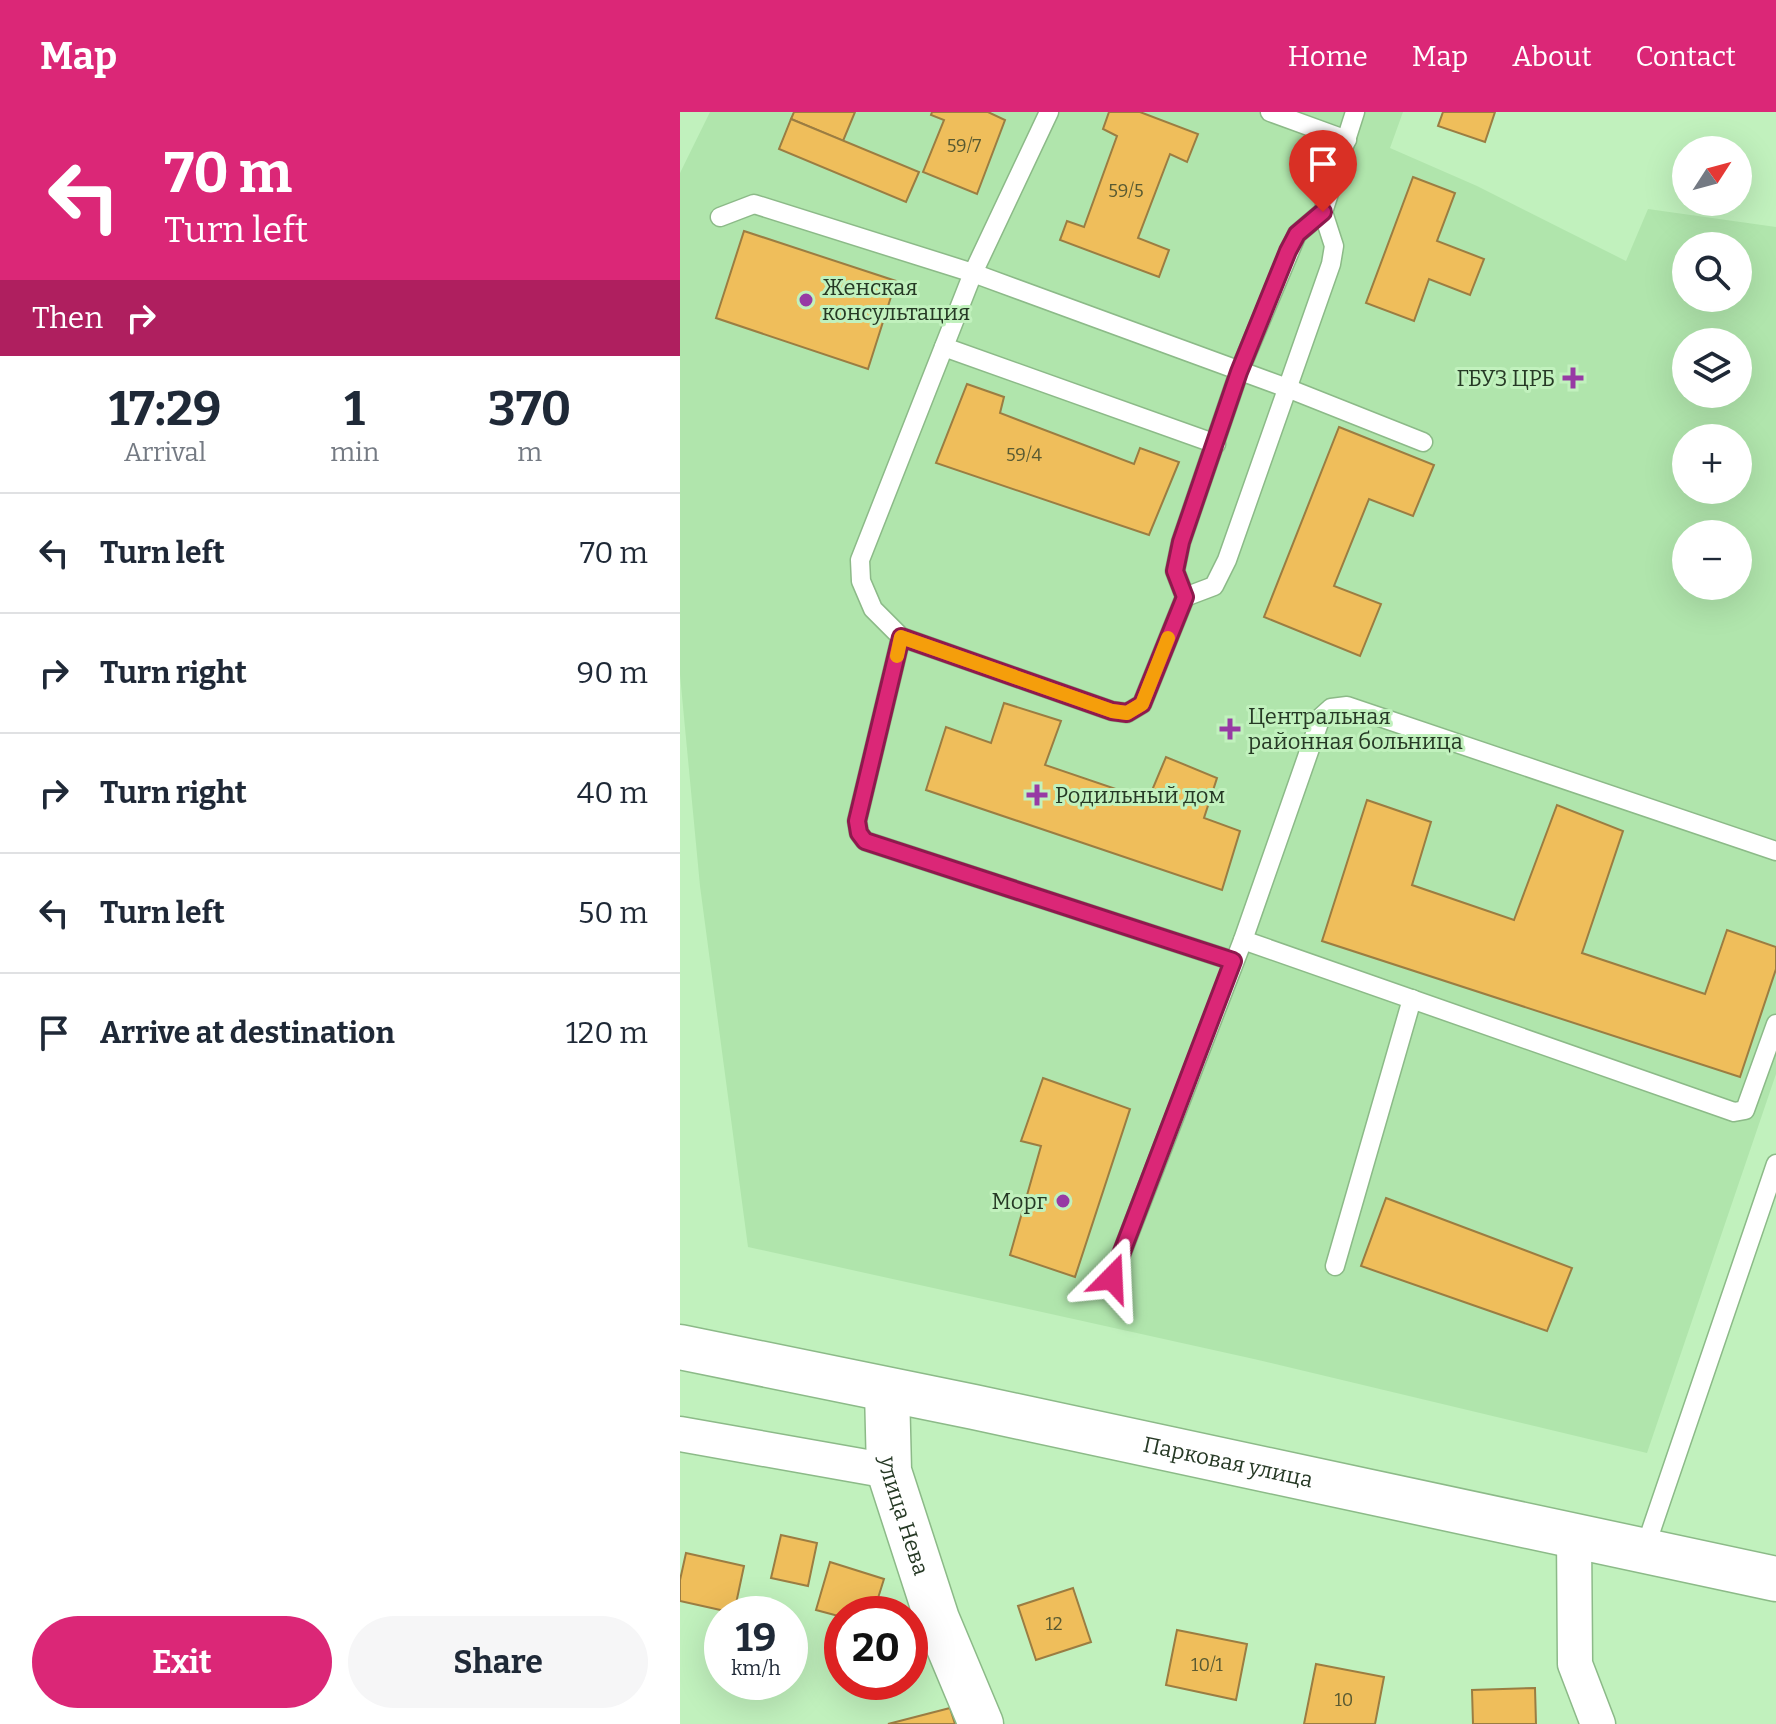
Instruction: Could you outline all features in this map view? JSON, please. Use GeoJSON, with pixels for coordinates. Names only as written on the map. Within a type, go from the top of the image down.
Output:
{"type":"FeatureCollection","features":[{"type":"Feature","properties":{"kind":"main road","name":"Парковая улица"},"geometry":{"type":"LineString","coordinates":[[680,1347],[1776,1579]]}},
{"type":"Feature","properties":{"kind":"main road","name":"улица Нева"},"geometry":{"type":"LineString","coordinates":[[887,1390],[889,1471],[937,1619],[981,1724]]}},
{"type":"Feature","properties":{"kind":"street"},"geometry":{"type":"LineString","coordinates":[[680,1434],[889,1471]]}},
{"type":"Feature","properties":{"kind":"street"},"geometry":{"type":"LineString","coordinates":[[1574,1535],[1575,1664],[1598,1724]]}},
{"type":"Feature","properties":{"kind":"lane"},"geometry":{"type":"LineString","coordinates":[[1049,112],[973,273],[860,560],[861,581],[873,609],[901,637],[1112,711],[1127,713],[1142,704],[1185,597],[1175,571],[1181,542],[1239,372],[1292,242],[1323,212],[1355,112]]}},
{"type":"Feature","properties":{"kind":"lane"},"geometry":{"type":"LineString","coordinates":[[1270,112],[1347,140]]}},
{"type":"Feature","properties":{"kind":"lane"},"geometry":{"type":"LineString","coordinates":[[720,217],[754,204],[973,273],[1287,388],[1423,442]]}},
{"type":"Feature","properties":{"kind":"lane"},"geometry":{"type":"LineString","coordinates":[[1185,597],[1214,586],[1227,560],[1331,264],[1334,246],[1323,212]]}},
{"type":"Feature","properties":{"kind":"lane"},"geometry":{"type":"LineString","coordinates":[[944,347],[1216,444]]}},
{"type":"Feature","properties":{"kind":"lane"},"geometry":{"type":"LineString","coordinates":[[901,637],[857,821],[859,833],[865,841],[1233,961]]}},
{"type":"Feature","properties":{"kind":"lane"},"geometry":{"type":"LineString","coordinates":[[1112,1278],[1243,940],[1321,717],[1331,708],[1347,706],[1776,851]]}},
{"type":"Feature","properties":{"kind":"lane"},"geometry":{"type":"LineString","coordinates":[[1243,940],[1734,1112],[1745,1110],[1776,1024]]}},
{"type":"Feature","properties":{"kind":"lane"},"geometry":{"type":"LineString","coordinates":[[1335,1266],[1412,999]]}},
{"type":"Feature","properties":{"kind":"lane"},"geometry":{"type":"LineString","coordinates":[[1644,1551],[1776,1164]]}},
{"type":"Feature","properties":{"kind":"shaded area","name":"Центральная районная больница"},"geometry":{"type":"Polygon","coordinates":[[[710,112],[1403,112],[1390,148],[1477,186],[1626,261],[1648,209],[1672,212],[1672,216],[1698,216],[1776,227],[1776,1074],[1647,1453],[1254,1359],[748,1247],[700,886],[680,675],[680,173],[710,112]]]}},
{"type":"Feature","properties":{"kind":"building"},"geometry":{"type":"Polygon","coordinates":[[[794,112],[855,112],[843,141],[791,119],[794,112]]]}},
{"type":"Feature","properties":{"kind":"building"},"geometry":{"type":"Polygon","coordinates":[[[932,112],[988,112],[1005,120],[977,194],[923,172],[944,120],[931,115],[932,112]]]}},
{"type":"Feature","properties":{"kind":"building"},"geometry":{"type":"Polygon","coordinates":[[[1109,112],[1140,112],[1198,134],[1187,162],[1170,154],[1138,238],[1169,250],[1159,277],[1060,240],[1067,221],[1084,227],[1117,136],[1103,129],[1109,112]]]}},
{"type":"Feature","properties":{"kind":"building"},"geometry":{"type":"Polygon","coordinates":[[[1443,112],[1495,112],[1485,142],[1438,126],[1443,112]]]}},
{"type":"Feature","properties":{"kind":"building"},"geometry":{"type":"Polygon","coordinates":[[[791,119],[919,172],[906,202],[779,149],[791,119]]]}},
{"type":"Feature","properties":{"kind":"building"},"geometry":{"type":"Polygon","coordinates":[[[1413,177],[1455,193],[1437,241],[1484,259],[1470,295],[1429,279],[1414,321],[1366,303],[1413,177]]]}},
{"type":"Feature","properties":{"kind":"building","name":"Женская консультация"},"geometry":{"type":"Polygon","coordinates":[[[744,231],[896,281],[868,369],[716,318],[744,231]]]}},
{"type":"Feature","properties":{"kind":"building"},"geometry":{"type":"Polygon","coordinates":[[[967,384],[1004,397],[1000,413],[1134,464],[1140,448],[1179,462],[1149,535],[936,463],[967,384]]]}},
{"type":"Feature","properties":{"kind":"building"},"geometry":{"type":"Polygon","coordinates":[[[1339,427],[1434,465],[1413,516],[1369,499],[1334,586],[1381,604],[1360,656],[1264,617],[1339,427]]]}},
{"type":"Feature","properties":{"kind":"building","name":"Родильный дом"},"geometry":{"type":"Polygon","coordinates":[[[1004,703],[1061,721],[1045,765],[1148,800],[1166,757],[1217,778],[1204,818],[1240,831],[1222,890],[926,790],[946,727],[991,743],[1004,703]]]}},
{"type":"Feature","properties":{"kind":"building"},"geometry":{"type":"Polygon","coordinates":[[[1367,800],[1431,822],[1412,885],[1514,920],[1557,805],[1623,831],[1582,953],[1705,994],[1727,930],[1776,947],[1776,969],[1740,1077],[1322,941],[1367,800]]]}},
{"type":"Feature","properties":{"kind":"building","name":"Морг"},"geometry":{"type":"Polygon","coordinates":[[[1043,1078],[1130,1109],[1075,1277],[1010,1255],[1041,1146],[1021,1141],[1043,1078]]]}},
{"type":"Feature","properties":{"kind":"building"},"geometry":{"type":"Polygon","coordinates":[[[1386,1198],[1572,1268],[1547,1331],[1361,1266],[1386,1198]]]}},
{"type":"Feature","properties":{"kind":"building"},"geometry":{"type":"Polygon","coordinates":[[[781,1535],[817,1543],[808,1586],[771,1578],[781,1535]]]}},
{"type":"Feature","properties":{"kind":"building"},"geometry":{"type":"Polygon","coordinates":[[[686,1553],[744,1566],[738,1596],[704,1596],[704,1606],[680,1601],[680,1580],[686,1553]]]}},
{"type":"Feature","properties":{"kind":"building"},"geometry":{"type":"Polygon","coordinates":[[[830,1562],[884,1579],[879,1596],[824,1596],[824,1612],[816,1610],[830,1562]]]}},
{"type":"Feature","properties":{"kind":"building"},"geometry":{"type":"Polygon","coordinates":[[[1073,1588],[1091,1642],[1036,1660],[1018,1606],[1073,1588]]]}},
{"type":"Feature","properties":{"kind":"building"},"geometry":{"type":"Polygon","coordinates":[[[1177,1630],[1247,1644],[1236,1700],[1166,1685],[1177,1630]]]}},
{"type":"Feature","properties":{"kind":"building"},"geometry":{"type":"Polygon","coordinates":[[[1316,1664],[1384,1677],[1375,1724],[1304,1724],[1316,1664]]]}},
{"type":"Feature","properties":{"kind":"building"},"geometry":{"type":"Polygon","coordinates":[[[1535,1688],[1536,1724],[1473,1724],[1472,1690],[1535,1688]]]}},
{"type":"Feature","properties":{"kind":"building"},"geometry":{"type":"Polygon","coordinates":[[[950,1708],[955,1724],[888,1724],[950,1708]]]}},
{"type":"Feature","properties":{"kind":"slow traffic"},"geometry":{"type":"LineString","coordinates":[[897,656],[901,637],[1112,711],[1127,713],[1142,704],[1168,638]]}},
{"type":"Feature","properties":{"kind":"place","name":"Женская консультация"},"geometry":{"type":"Point","coordinates":[806,300]}},
{"type":"Feature","properties":{"kind":"place","name":"ГБУЗ ЦРБ"},"geometry":{"type":"Point","coordinates":[1573,378]}},
{"type":"Feature","properties":{"kind":"place","name":"Центральная районная больница"},"geometry":{"type":"Point","coordinates":[1230,729]}},
{"type":"Feature","properties":{"kind":"place","name":"Родильный дом"},"geometry":{"type":"Point","coordinates":[1037,795]}},
{"type":"Feature","properties":{"kind":"place","name":"Морг"},"geometry":{"type":"Point","coordinates":[1063,1201]}},
{"type":"Feature","properties":{"kind":"route"},"geometry":{"type":"LineString","coordinates":[[1112,1278],[1233,961],[865,841],[859,833],[857,821],[901,637],[1112,711],[1127,713],[1142,704],[1185,597],[1175,571],[1181,542],[1239,372],[1288,251],[1297,234],[1323,212]]}}]}
